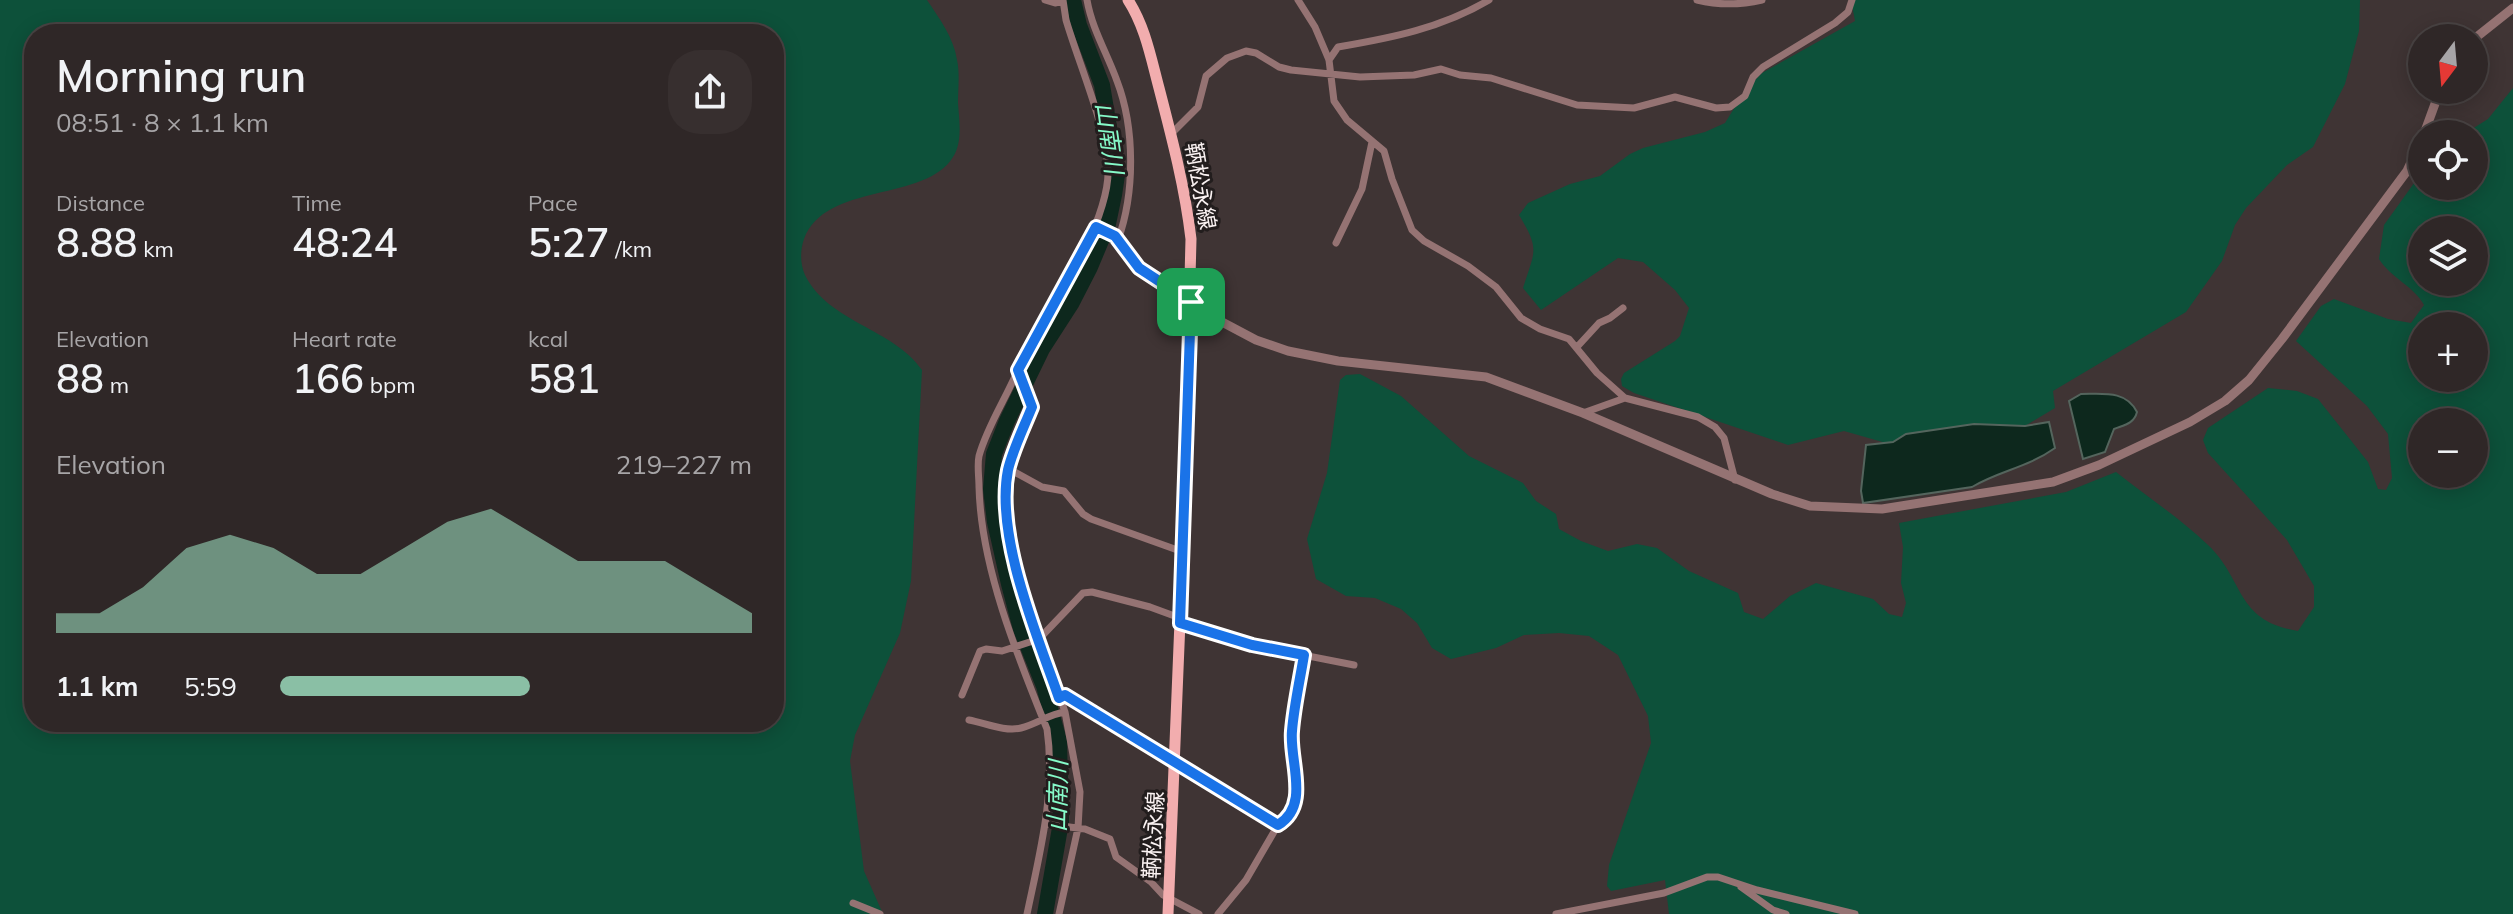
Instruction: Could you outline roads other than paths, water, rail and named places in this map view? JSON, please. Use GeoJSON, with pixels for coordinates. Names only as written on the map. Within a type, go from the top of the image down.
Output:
{"type":"FeatureCollection","features":[{"type":"Feature","properties":{"kind":"main road","name":"鞆松永線"},"geometry":{"type":"LineString","coordinates":[[1128,0],[1145,38],[1171,134],[1190,227],[1191,302],[1183,552],[1168,914]]}},
{"type":"Feature","properties":{"kind":"street"},"geometry":{"type":"LineString","coordinates":[[1027,914],[1048,825],[1050,766],[1047,729],[1017,646],[980,517],[979,458],[1018,373],[1097,228],[1108,170],[1103,138],[1066,20],[1063,0],[1055,3],[1045,0]]}},
{"type":"Feature","properties":{"kind":"street"},"geometry":{"type":"LineString","coordinates":[[1087,0],[1090,20],[1118,83],[1129,135],[1130,186],[1124,223],[1117,238]]}},
{"type":"Feature","properties":{"kind":"street"},"geometry":{"type":"LineString","coordinates":[[1298,0],[1315,27],[1329,60],[1334,101],[1347,120],[1384,151],[1412,230],[1496,287],[1521,318],[1540,329],[1569,339],[1597,373],[1625,398],[1698,417],[1715,427],[1724,438],[1735,480]]}},
{"type":"Feature","properties":{"kind":"street"},"geometry":{"type":"LineString","coordinates":[[1329,60],[1338,47],[1408,34],[1489,0]]}},
{"type":"Feature","properties":{"kind":"street"},"geometry":{"type":"LineString","coordinates":[[1697,0],[1714,4],[1762,0]]}},
{"type":"Feature","properties":{"kind":"street"},"geometry":{"type":"LineString","coordinates":[[1171,134],[1198,107],[1206,76],[1227,58],[1246,51],[1256,53],[1279,67],[1360,77],[1414,75],[1441,69],[1460,75],[1491,78],[1577,105],[1634,108],[1675,97],[1716,108],[1730,107],[1745,96],[1753,77],[1763,67],[1835,23],[1848,12],[1852,0]]}},
{"type":"Feature","properties":{"kind":"street"},"geometry":{"type":"LineString","coordinates":[[2488,28],[2513,8]]}},
{"type":"Feature","properties":{"kind":"street"},"geometry":{"type":"LineString","coordinates":[[1336,243],[1362,189],[1372,142]]}},
{"type":"Feature","properties":{"kind":"street"},"geometry":{"type":"LineString","coordinates":[[1097,228],[1117,238],[1139,268],[1207,314],[1256,340],[1288,351],[1338,361],[1486,377],[1583,413],[1735,480],[1810,506],[1882,509],[2053,482],[2099,465],[2190,422],[2225,401],[2249,380],[2408,169]]}},
{"type":"Feature","properties":{"kind":"street"},"geometry":{"type":"LineString","coordinates":[[1577,347],[1599,323],[1623,308]]}},
{"type":"Feature","properties":{"kind":"street"},"geometry":{"type":"LineString","coordinates":[[1018,373],[1032,407],[1009,469],[1006,491],[1015,564],[1036,640],[1059,698],[1080,792],[1059,914]]}},
{"type":"Feature","properties":{"kind":"street"},"geometry":{"type":"LineString","coordinates":[[1583,413],[1625,398]]}},
{"type":"Feature","properties":{"kind":"street"},"geometry":{"type":"LineString","coordinates":[[1009,469],[1042,487],[1064,491],[1091,519],[1183,552]]}},
{"type":"Feature","properties":{"kind":"street"},"geometry":{"type":"LineString","coordinates":[[962,695],[980,651],[1002,651],[1036,640],[1083,593],[1092,592],[1136,603],[1252,645],[1354,665]]}},
{"type":"Feature","properties":{"kind":"street"},"geometry":{"type":"LineString","coordinates":[[1218,914],[1246,880],[1278,825],[1288,819],[1295,800],[1297,775],[1291,734],[1304,655]]}},
{"type":"Feature","properties":{"kind":"street"},"geometry":{"type":"LineString","coordinates":[[1059,698],[1065,695],[1278,825]]}},
{"type":"Feature","properties":{"kind":"street"},"geometry":{"type":"LineString","coordinates":[[969,720],[1010,729],[1022,728],[1062,713]]}},
{"type":"Feature","properties":{"kind":"street"},"geometry":{"type":"LineString","coordinates":[[1048,825],[1074,828],[1110,839],[1116,857],[1170,898],[1199,914]]}},
{"type":"Feature","properties":{"kind":"street"},"geometry":{"type":"LineString","coordinates":[[1556,914],[1664,893],[1707,877],[1855,914]]}},
{"type":"Feature","properties":{"kind":"street"},"geometry":{"type":"LineString","coordinates":[[1733,882],[1773,910],[1786,914]]}},
{"type":"Feature","properties":{"kind":"street"},"geometry":{"type":"LineString","coordinates":[[853,903],[880,914]]}},
{"type":"Feature","properties":{"kind":"waterway","name":"山南川"},"geometry":{"type":"LineString","coordinates":[[1045,914],[1061,822],[1059,741],[1044,686],[1021,629],[995,522],[991,489],[994,454],[1007,421],[1042,349],[1090,267],[1108,224],[1114,195],[1117,175],[1102,85],[1073,0]]}}]}
